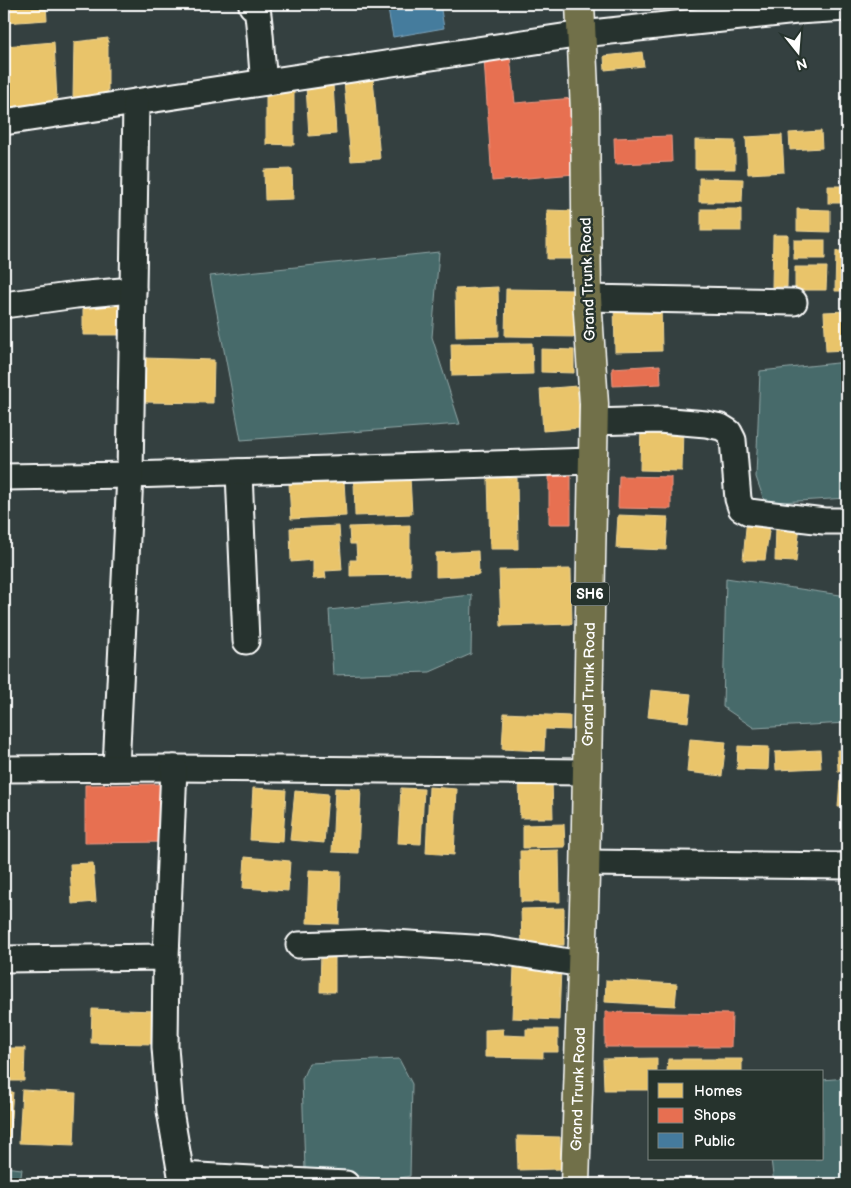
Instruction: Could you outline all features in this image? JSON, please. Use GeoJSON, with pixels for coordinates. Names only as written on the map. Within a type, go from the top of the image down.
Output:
{"type":"FeatureCollection","features":[{"type":"Feature","properties":{"kind":"main road","name":"Grand Trunk Road"},"geometry":{"type":"LineString","coordinates":[[574,1184],[588,772],[594,422],[587,298],[585,111],[580,4]]}},
{"type":"Feature","properties":{"kind":"street"},"geometry":{"type":"LineString","coordinates":[[252,6],[257,8],[264,82]]}},
{"type":"Feature","properties":{"kind":"street"},"geometry":{"type":"LineString","coordinates":[[4,122],[582,34],[797,8],[847,8]]}},
{"type":"Feature","properties":{"kind":"street"},"geometry":{"type":"LineString","coordinates":[[116,768],[130,475],[136,102]]}},
{"type":"Feature","properties":{"kind":"street"},"geometry":{"type":"LineString","coordinates":[[4,305],[76,295],[133,290]]}},
{"type":"Feature","properties":{"kind":"street"},"geometry":{"type":"LineString","coordinates":[[587,298],[794,302]]}},
{"type":"Feature","properties":{"kind":"street"},"geometry":{"type":"LineString","coordinates":[[594,422],[659,420],[721,426],[729,432],[733,440],[738,499],[741,508],[749,512],[847,522]]}},
{"type":"Feature","properties":{"kind":"street"},"geometry":{"type":"LineString","coordinates":[[4,478],[593,461]]}},
{"type":"Feature","properties":{"kind":"street"},"geometry":{"type":"LineString","coordinates":[[239,472],[246,641]]}},
{"type":"Feature","properties":{"kind":"street"},"geometry":{"type":"LineString","coordinates":[[174,768],[166,957],[165,1047],[170,1111],[181,1180],[346,1184]]}},
{"type":"Feature","properties":{"kind":"street"},"geometry":{"type":"LineString","coordinates":[[4,769],[174,768],[588,772]]}},
{"type":"Feature","properties":{"kind":"street"},"geometry":{"type":"LineString","coordinates":[[585,863],[847,866]]}},
{"type":"Feature","properties":{"kind":"street"},"geometry":{"type":"LineString","coordinates":[[299,945],[378,942],[488,949],[582,964]]}},
{"type":"Feature","properties":{"kind":"street"},"geometry":{"type":"LineString","coordinates":[[4,959],[166,957]]}},
{"type":"Feature","properties":{"kind":"water"},"geometry":{"type":"Polygon","coordinates":[[[439,252],[432,337],[460,424],[241,440],[210,276],[439,252]]]}},
{"type":"Feature","properties":{"kind":"water"},"geometry":{"type":"Polygon","coordinates":[[[847,362],[847,498],[765,503],[756,477],[760,371],[847,362]]]}},
{"type":"Feature","properties":{"kind":"water"},"geometry":{"type":"Polygon","coordinates":[[[726,578],[847,596],[847,723],[754,728],[723,707],[726,578]]]}},
{"type":"Feature","properties":{"kind":"water"},"geometry":{"type":"Polygon","coordinates":[[[472,595],[471,654],[430,672],[333,675],[329,610],[472,595]]]}},
{"type":"Feature","properties":{"kind":"water"},"geometry":{"type":"Polygon","coordinates":[[[399,1059],[412,1084],[410,1176],[392,1180],[305,1170],[302,1079],[309,1063],[399,1059]]]}},
{"type":"Feature","properties":{"kind":"water"},"geometry":{"type":"Polygon","coordinates":[[[847,1078],[847,1184],[774,1184],[771,1160],[824,1160],[824,1080],[847,1078]]]}},
{"type":"Feature","properties":{"kind":"water"},"geometry":{"type":"Polygon","coordinates":[[[4,1167],[22,1169],[20,1184],[4,1184],[4,1167]]]}},
{"type":"Feature","properties":{"kind":"building: Homes"},"geometry":{"type":"Polygon","coordinates":[[[4,4],[46,4],[47,20],[4,23],[4,4]]]}},
{"type":"Feature","properties":{"kind":"building: Homes"},"geometry":{"type":"Polygon","coordinates":[[[108,38],[108,94],[73,98],[74,42],[108,38]]]}},
{"type":"Feature","properties":{"kind":"building: Homes"},"geometry":{"type":"Polygon","coordinates":[[[54,42],[57,100],[10,108],[7,84],[4,84],[4,71],[7,71],[5,46],[54,42]]]}},
{"type":"Feature","properties":{"kind":"building: Homes"},"geometry":{"type":"Polygon","coordinates":[[[642,52],[644,66],[605,70],[604,56],[642,52]]]}},
{"type":"Feature","properties":{"kind":"building: Homes"},"geometry":{"type":"Polygon","coordinates":[[[373,78],[380,159],[351,161],[344,81],[373,78]]]}},
{"type":"Feature","properties":{"kind":"building: Homes"},"geometry":{"type":"Polygon","coordinates":[[[333,84],[336,134],[309,136],[306,86],[333,84]]]}},
{"type":"Feature","properties":{"kind":"building: Homes"},"geometry":{"type":"Polygon","coordinates":[[[266,90],[294,90],[294,145],[266,144],[266,90]]]}},
{"type":"Feature","properties":{"kind":"building: Homes"},"geometry":{"type":"Polygon","coordinates":[[[821,131],[822,148],[790,150],[789,133],[821,131]]]}},
{"type":"Feature","properties":{"kind":"building: Homes"},"geometry":{"type":"Polygon","coordinates":[[[782,135],[784,172],[748,174],[746,137],[782,135]]]}},
{"type":"Feature","properties":{"kind":"building: Homes"},"geometry":{"type":"Polygon","coordinates":[[[695,140],[735,141],[735,169],[695,169],[695,140]]]}},
{"type":"Feature","properties":{"kind":"building: Homes"},"geometry":{"type":"Polygon","coordinates":[[[292,169],[293,199],[265,200],[264,170],[292,169]]]}},
{"type":"Feature","properties":{"kind":"building: Homes"},"geometry":{"type":"Polygon","coordinates":[[[699,178],[743,179],[742,202],[699,202],[699,178]]]}},
{"type":"Feature","properties":{"kind":"building: Homes"},"geometry":{"type":"Polygon","coordinates":[[[828,186],[847,186],[847,203],[828,203],[828,186]]]}},
{"type":"Feature","properties":{"kind":"building: Homes"},"geometry":{"type":"Polygon","coordinates":[[[701,209],[741,209],[741,231],[701,231],[701,209]]]}},
{"type":"Feature","properties":{"kind":"building: Homes"},"geometry":{"type":"Polygon","coordinates":[[[797,209],[830,210],[830,232],[797,231],[797,209]]]}},
{"type":"Feature","properties":{"kind":"building: Homes"},"geometry":{"type":"Polygon","coordinates":[[[547,210],[575,211],[575,259],[547,259],[547,210]]]}},
{"type":"Feature","properties":{"kind":"building: Homes"},"geometry":{"type":"Polygon","coordinates":[[[841,210],[847,210],[847,232],[841,232],[841,210]]]}},
{"type":"Feature","properties":{"kind":"building: Homes"},"geometry":{"type":"Polygon","coordinates":[[[773,235],[788,235],[787,287],[772,287],[773,235]]]}},
{"type":"Feature","properties":{"kind":"building: Homes"},"geometry":{"type":"Polygon","coordinates":[[[794,240],[825,240],[825,259],[794,259],[794,240]]]}},
{"type":"Feature","properties":{"kind":"building: Homes"},"geometry":{"type":"Polygon","coordinates":[[[836,251],[847,251],[847,291],[835,291],[836,251]]]}},
{"type":"Feature","properties":{"kind":"building: Homes"},"geometry":{"type":"Polygon","coordinates":[[[795,267],[827,267],[826,290],[795,290],[795,267]]]}},
{"type":"Feature","properties":{"kind":"building: Homes"},"geometry":{"type":"Polygon","coordinates":[[[498,287],[499,336],[456,337],[455,289],[498,287]]]}},
{"type":"Feature","properties":{"kind":"building: Homes"},"geometry":{"type":"Polygon","coordinates":[[[506,289],[578,290],[578,337],[505,336],[506,289]]]}},
{"type":"Feature","properties":{"kind":"building: Homes"},"geometry":{"type":"Polygon","coordinates":[[[124,296],[124,335],[83,335],[83,297],[124,296]]]}},
{"type":"Feature","properties":{"kind":"building: Homes"},"geometry":{"type":"Polygon","coordinates":[[[661,303],[662,351],[615,352],[614,304],[661,303]]]}},
{"type":"Feature","properties":{"kind":"building: Homes"},"geometry":{"type":"Polygon","coordinates":[[[847,311],[847,350],[826,351],[824,312],[847,311]]]}},
{"type":"Feature","properties":{"kind":"building: Homes"},"geometry":{"type":"Polygon","coordinates":[[[532,343],[533,374],[452,376],[451,344],[532,343]]]}},
{"type":"Feature","properties":{"kind":"building: Homes"},"geometry":{"type":"Polygon","coordinates":[[[541,349],[574,350],[574,373],[541,372],[541,349]]]}},
{"type":"Feature","properties":{"kind":"building: Homes"},"geometry":{"type":"Polygon","coordinates":[[[143,358],[214,360],[213,403],[142,402],[143,358]]]}},
{"type":"Feature","properties":{"kind":"building: Homes"},"geometry":{"type":"Polygon","coordinates":[[[577,386],[580,428],[543,431],[540,389],[577,386]]]}},
{"type":"Feature","properties":{"kind":"building: Homes"},"geometry":{"type":"Polygon","coordinates":[[[641,423],[683,424],[682,471],[640,470],[641,423]]]}},
{"type":"Feature","properties":{"kind":"building: Homes"},"geometry":{"type":"Polygon","coordinates":[[[410,477],[412,514],[355,516],[354,480],[410,477]]]}},
{"type":"Feature","properties":{"kind":"building: Homes"},"geometry":{"type":"Polygon","coordinates":[[[488,478],[517,478],[518,549],[490,549],[488,478]]]}},
{"type":"Feature","properties":{"kind":"building: Homes"},"geometry":{"type":"Polygon","coordinates":[[[344,480],[346,516],[291,519],[289,483],[344,480]]]}},
{"type":"Feature","properties":{"kind":"building: Homes"},"geometry":{"type":"Polygon","coordinates":[[[618,515],[668,517],[666,550],[616,548],[618,515]]]}},
{"type":"Feature","properties":{"kind":"building: Homes"},"geometry":{"type":"Polygon","coordinates":[[[747,517],[771,517],[765,560],[743,560],[747,517]]]}},
{"type":"Feature","properties":{"kind":"building: Homes"},"geometry":{"type":"Polygon","coordinates":[[[410,525],[410,575],[350,576],[350,560],[357,560],[356,544],[350,544],[349,527],[410,525]]]}},
{"type":"Feature","properties":{"kind":"building: Homes"},"geometry":{"type":"Polygon","coordinates":[[[776,525],[800,525],[796,562],[775,561],[776,525]]]}},
{"type":"Feature","properties":{"kind":"building: Homes"},"geometry":{"type":"Polygon","coordinates":[[[339,526],[342,570],[325,571],[326,578],[313,579],[313,560],[291,562],[290,528],[339,526]]]}},
{"type":"Feature","properties":{"kind":"building: Homes"},"geometry":{"type":"Polygon","coordinates":[[[478,551],[479,575],[436,577],[436,553],[478,551]]]}},
{"type":"Feature","properties":{"kind":"building: Homes"},"geometry":{"type":"Polygon","coordinates":[[[571,569],[572,624],[501,626],[499,570],[571,569]]]}},
{"type":"Feature","properties":{"kind":"building: Homes"},"geometry":{"type":"Polygon","coordinates":[[[651,690],[691,694],[688,722],[648,717],[651,690]]]}},
{"type":"Feature","properties":{"kind":"building: Homes"},"geometry":{"type":"Polygon","coordinates":[[[504,713],[570,716],[570,730],[545,729],[544,751],[502,749],[504,713]]]}},
{"type":"Feature","properties":{"kind":"building: Homes"},"geometry":{"type":"Polygon","coordinates":[[[690,739],[726,742],[722,776],[687,772],[690,739]]]}},
{"type":"Feature","properties":{"kind":"building: Homes"},"geometry":{"type":"Polygon","coordinates":[[[738,746],[769,747],[768,770],[737,769],[738,746]]]}},
{"type":"Feature","properties":{"kind":"building: Homes"},"geometry":{"type":"Polygon","coordinates":[[[820,750],[821,768],[776,770],[775,752],[820,750]]]}},
{"type":"Feature","properties":{"kind":"building: Homes"},"geometry":{"type":"Polygon","coordinates":[[[837,750],[847,750],[847,771],[838,771],[837,750]]]}},
{"type":"Feature","properties":{"kind":"building: Homes"},"geometry":{"type":"Polygon","coordinates":[[[552,778],[553,818],[520,818],[519,779],[552,778]]]}},
{"type":"Feature","properties":{"kind":"building: Homes"},"geometry":{"type":"Polygon","coordinates":[[[840,780],[847,780],[847,807],[838,807],[840,780]]]}},
{"type":"Feature","properties":{"kind":"building: Homes"},"geometry":{"type":"Polygon","coordinates":[[[429,787],[457,789],[454,855],[426,853],[429,787]]]}},
{"type":"Feature","properties":{"kind":"building: Homes"},"geometry":{"type":"Polygon","coordinates":[[[4,788],[6,855],[4,855],[4,788]]]}},
{"type":"Feature","properties":{"kind":"building: Homes"},"geometry":{"type":"Polygon","coordinates":[[[253,788],[286,790],[283,842],[250,840],[253,788]]]}},
{"type":"Feature","properties":{"kind":"building: Homes"},"geometry":{"type":"Polygon","coordinates":[[[335,788],[361,789],[358,853],[332,852],[335,788]]]}},
{"type":"Feature","properties":{"kind":"building: Homes"},"geometry":{"type":"Polygon","coordinates":[[[401,788],[424,789],[421,844],[398,843],[401,788]]]}},
{"type":"Feature","properties":{"kind":"building: Homes"},"geometry":{"type":"Polygon","coordinates":[[[295,791],[328,794],[324,843],[290,840],[295,791]]]}},
{"type":"Feature","properties":{"kind":"building: Homes"},"geometry":{"type":"Polygon","coordinates":[[[564,824],[565,847],[523,848],[523,825],[564,824]]]}},
{"type":"Feature","properties":{"kind":"building: Homes"},"geometry":{"type":"Polygon","coordinates":[[[559,850],[560,902],[521,902],[520,851],[559,850]]]}},
{"type":"Feature","properties":{"kind":"building: Homes"},"geometry":{"type":"Polygon","coordinates":[[[245,857],[290,861],[288,891],[243,888],[245,857]]]}},
{"type":"Feature","properties":{"kind":"building: Homes"},"geometry":{"type":"Polygon","coordinates":[[[93,863],[96,902],[72,904],[70,864],[93,863]]]}},
{"type":"Feature","properties":{"kind":"building: Homes"},"geometry":{"type":"Polygon","coordinates":[[[309,870],[341,871],[339,924],[307,923],[309,870]]]}},
{"type":"Feature","properties":{"kind":"building: Homes"},"geometry":{"type":"Polygon","coordinates":[[[564,908],[564,945],[522,946],[521,909],[564,908]]]}},
{"type":"Feature","properties":{"kind":"building: Homes"},"geometry":{"type":"Polygon","coordinates":[[[321,950],[335,950],[335,992],[320,992],[321,950]]]}},
{"type":"Feature","properties":{"kind":"building: Homes"},"geometry":{"type":"Polygon","coordinates":[[[514,966],[561,968],[559,1020],[512,1018],[514,966]]]}},
{"type":"Feature","properties":{"kind":"building: Homes"},"geometry":{"type":"Polygon","coordinates":[[[606,980],[677,984],[675,1006],[605,1002],[606,980]]]}},
{"type":"Feature","properties":{"kind":"building: Homes"},"geometry":{"type":"Polygon","coordinates":[[[92,1009],[156,1011],[155,1044],[91,1043],[92,1009]]]}},
{"type":"Feature","properties":{"kind":"building: Homes"},"geometry":{"type":"Polygon","coordinates":[[[503,1029],[503,1035],[526,1036],[526,1029],[558,1029],[558,1052],[543,1052],[543,1058],[485,1057],[485,1030],[503,1029]]]}},
{"type":"Feature","properties":{"kind":"building: Homes"},"geometry":{"type":"Polygon","coordinates":[[[4,1048],[25,1048],[24,1081],[4,1081],[4,1048]]]}},
{"type":"Feature","properties":{"kind":"building: Homes"},"geometry":{"type":"Polygon","coordinates":[[[657,1058],[657,1070],[648,1070],[648,1090],[604,1090],[603,1059],[657,1058]]]}},
{"type":"Feature","properties":{"kind":"building: Homes"},"geometry":{"type":"Polygon","coordinates":[[[668,1059],[742,1059],[742,1070],[667,1070],[668,1059]]]}},
{"type":"Feature","properties":{"kind":"building: Homes"},"geometry":{"type":"Polygon","coordinates":[[[22,1090],[76,1093],[74,1145],[19,1143],[22,1090]]]}},
{"type":"Feature","properties":{"kind":"building: Homes"},"geometry":{"type":"Polygon","coordinates":[[[4,1091],[13,1092],[9,1142],[4,1141],[4,1091]]]}},
{"type":"Feature","properties":{"kind":"building: Homes"},"geometry":{"type":"Polygon","coordinates":[[[517,1136],[560,1137],[561,1169],[518,1170],[517,1136]]]}},
{"type":"Feature","properties":{"kind":"building: Homes"},"geometry":{"type":"Polygon","coordinates":[[[528,1180],[564,1180],[563,1184],[529,1184],[528,1180]]]}},
{"type":"Feature","properties":{"kind":"building: Shops"},"geometry":{"type":"Polygon","coordinates":[[[510,56],[515,103],[574,98],[575,174],[492,181],[484,59],[510,56]]]}},
{"type":"Feature","properties":{"kind":"building: Shops"},"geometry":{"type":"Polygon","coordinates":[[[671,136],[672,162],[615,164],[614,138],[671,136]]]}},
{"type":"Feature","properties":{"kind":"building: Shops"},"geometry":{"type":"Polygon","coordinates":[[[660,365],[661,384],[613,386],[612,368],[660,365]]]}},
{"type":"Feature","properties":{"kind":"building: Shops"},"geometry":{"type":"Polygon","coordinates":[[[549,471],[571,472],[571,524],[549,524],[549,471]]]}},
{"type":"Feature","properties":{"kind":"building: Shops"},"geometry":{"type":"Polygon","coordinates":[[[619,476],[671,477],[671,509],[618,508],[619,476]]]}},
{"type":"Feature","properties":{"kind":"building: Shops"},"geometry":{"type":"Polygon","coordinates":[[[167,784],[167,842],[85,843],[85,785],[167,784]]]}},
{"type":"Feature","properties":{"kind":"building: Shops"},"geometry":{"type":"Polygon","coordinates":[[[605,1012],[732,1014],[731,1047],[605,1047],[605,1012]]]}},
{"type":"Feature","properties":{"kind":"building: Public"},"geometry":{"type":"Polygon","coordinates":[[[387,4],[440,4],[444,28],[393,37],[387,4]]]}}]}
